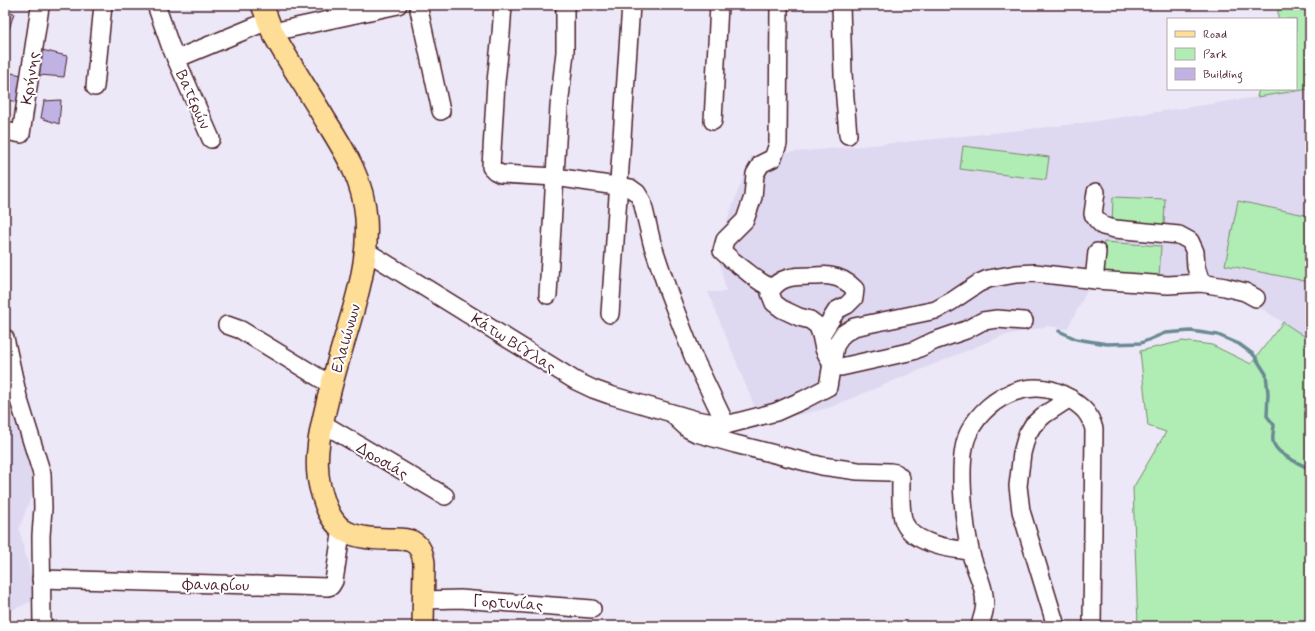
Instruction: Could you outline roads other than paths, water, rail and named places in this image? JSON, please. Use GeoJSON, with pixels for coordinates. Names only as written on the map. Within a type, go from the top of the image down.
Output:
{"type":"FeatureCollection","features":[{"type":"Feature","properties":{"kind":"main road","name":"Ελαιώνων"},"geometry":{"type":"LineString","coordinates":[[268,20],[342,146],[354,169],[364,199],[367,239],[362,277],[331,385],[322,423],[317,462],[319,485],[329,513],[335,522],[342,528],[350,533],[361,536],[405,540],[415,543],[421,551],[424,560],[423,626]]}},
{"type":"Feature","properties":{"kind":"street"},"geometry":{"type":"LineString","coordinates":[[95,87],[103,5]]}},
{"type":"Feature","properties":{"kind":"street","name":"Βατερών"},"geometry":{"type":"LineString","coordinates":[[156,5],[176,59],[211,139]]}},
{"type":"Feature","properties":{"kind":"street"},"geometry":{"type":"LineString","coordinates":[[176,59],[268,20],[398,5]]}},
{"type":"Feature","properties":{"kind":"street"},"geometry":{"type":"LineString","coordinates":[[418,5],[441,111]]}},
{"type":"Feature","properties":{"kind":"street"},"geometry":{"type":"LineString","coordinates":[[503,5],[494,106],[491,167],[495,172],[501,174],[555,177],[630,188],[637,193],[642,201],[652,243],[668,291],[693,356],[726,425],[776,412],[804,400],[828,386],[835,346],[843,334],[854,327],[936,310],[952,302],[979,283],[988,279],[1016,274],[1035,273],[1096,280],[1168,285],[1201,283],[1245,292],[1256,298]]}},
{"type":"Feature","properties":{"kind":"street"},"geometry":{"type":"LineString","coordinates":[[548,295],[559,107],[565,52],[565,5]]}},
{"type":"Feature","properties":{"kind":"street"},"geometry":{"type":"LineString","coordinates":[[610,314],[617,186],[630,5]]}},
{"type":"Feature","properties":{"kind":"street"},"geometry":{"type":"LineString","coordinates":[[713,121],[719,5]]}},
{"type":"Feature","properties":{"kind":"street"},"geometry":{"type":"LineString","coordinates":[[772,288],[763,285],[730,260],[722,251],[725,240],[745,220],[753,197],[755,174],[761,164],[773,158],[778,144],[779,5]]}},
{"type":"Feature","properties":{"kind":"street"},"geometry":{"type":"LineString","coordinates":[[841,5],[843,74],[848,135]]}},
{"type":"Feature","properties":{"kind":"street","name":"Κρήνης"},"geometry":{"type":"LineString","coordinates":[[5,130],[21,134],[40,6]]}},
{"type":"Feature","properties":{"kind":"street"},"geometry":{"type":"LineString","coordinates":[[1096,192],[1093,214],[1103,226],[1115,229],[1179,235],[1190,241],[1195,252],[1196,267],[1201,283]]}},
{"type":"Feature","properties":{"kind":"street","name":"Κάτω Βίγλας"},"geometry":{"type":"LineString","coordinates":[[366,250],[576,381],[610,395],[696,420],[726,425]]}},
{"type":"Feature","properties":{"kind":"street"},"geometry":{"type":"LineString","coordinates":[[1096,280],[1095,271],[1097,252]]}},
{"type":"Feature","properties":{"kind":"street"},"geometry":{"type":"LineString","coordinates":[[821,335],[837,310],[847,305],[854,298],[855,289],[847,282],[830,276],[793,276],[780,281],[772,288],[770,293],[774,303],[782,309],[799,317],[810,320],[818,326],[824,349],[832,365]]}},
{"type":"Feature","properties":{"kind":"street"},"geometry":{"type":"LineString","coordinates":[[832,365],[841,367],[913,351],[934,341],[966,330],[983,321],[997,319],[1024,321]]}},
{"type":"Feature","properties":{"kind":"street"},"geometry":{"type":"LineString","coordinates":[[227,325],[241,330],[331,385]]}},
{"type":"Feature","properties":{"kind":"street"},"geometry":{"type":"LineString","coordinates":[[5,338],[18,397],[42,474],[42,626]]}},
{"type":"Feature","properties":{"kind":"street"},"geometry":{"type":"LineString","coordinates":[[980,626],[985,600],[970,551],[963,495],[963,452],[969,433],[978,418],[993,403],[1006,395],[1025,389],[1047,388],[1070,398],[1083,408],[1091,418],[1094,429],[1092,626]]}},
{"type":"Feature","properties":{"kind":"street"},"geometry":{"type":"LineString","coordinates":[[1056,626],[1021,512],[1018,486],[1022,453],[1027,436],[1033,425],[1044,415],[1070,398]]}},
{"type":"Feature","properties":{"kind":"street"},"geometry":{"type":"LineString","coordinates":[[670,412],[681,424],[696,433],[735,444],[844,470],[896,473],[901,478],[904,520],[912,533],[924,540],[946,548],[970,551]]}},
{"type":"Feature","properties":{"kind":"street","name":"Δροσιάς"},"geometry":{"type":"LineString","coordinates":[[322,423],[445,496]]}},
{"type":"Feature","properties":{"kind":"street","name":"Φαναρίου"},"geometry":{"type":"LineString","coordinates":[[41,579],[328,587],[333,585],[334,581],[342,528]]}},
{"type":"Feature","properties":{"kind":"street","name":"Γορτυνίας"},"geometry":{"type":"LineString","coordinates":[[424,600],[460,599],[592,609]]}},
{"type":"Feature","properties":{"kind":"waterway"},"geometry":{"type":"LineString","coordinates":[[1059,331],[1076,339],[1107,344],[1141,343],[1165,333],[1191,331],[1218,335],[1239,344],[1254,355],[1266,374],[1268,393],[1267,416],[1274,425],[1273,441],[1275,446],[1288,458],[1310,469]]}}]}
